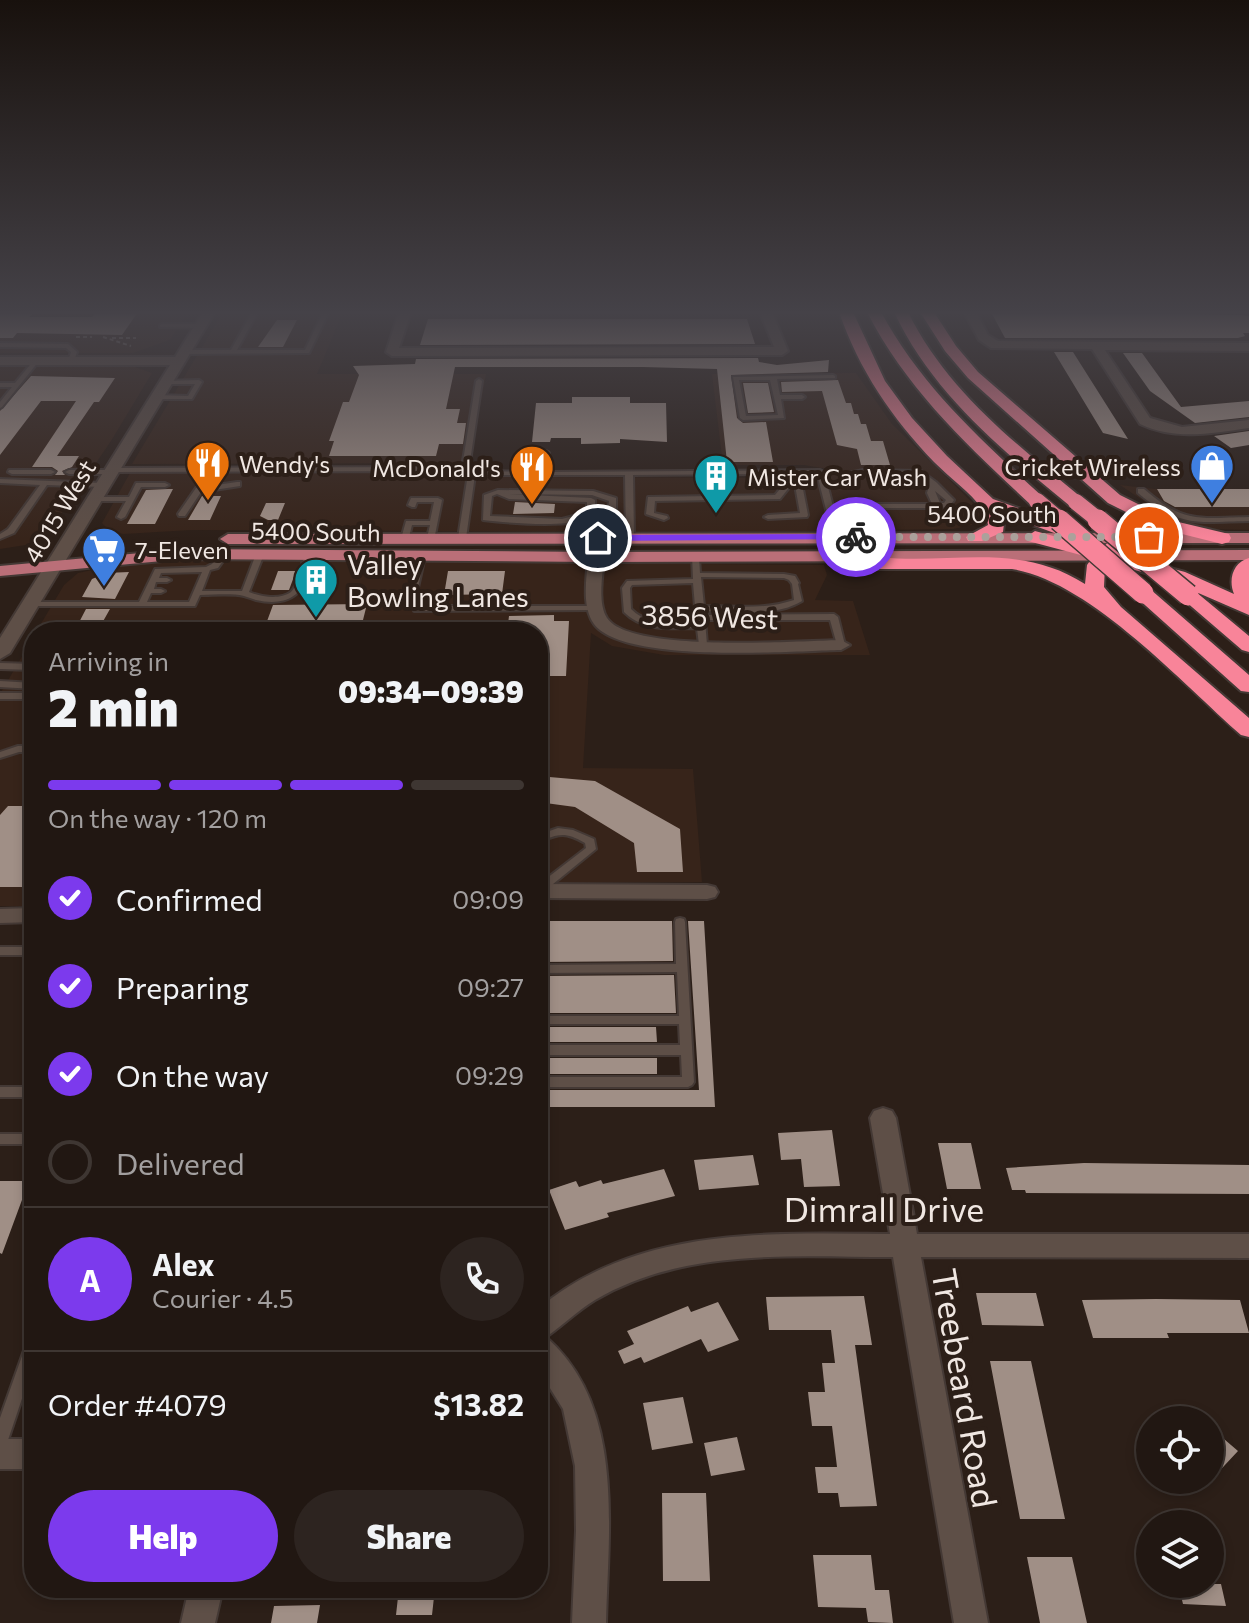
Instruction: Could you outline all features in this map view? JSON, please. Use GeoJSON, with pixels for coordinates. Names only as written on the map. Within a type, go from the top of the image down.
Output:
{"type":"FeatureCollection","features":[{"type":"Feature","properties":{"kind":"highway"},"geometry":{"type":"LineString","coordinates":[[883,388],[937,456],[986,502],[1072,546]]}},
{"type":"Feature","properties":{"kind":"highway"},"geometry":{"type":"LineString","coordinates":[[923,388],[938,407],[1037,501],[1249,686]]}},
{"type":"Feature","properties":{"kind":"highway"},"geometry":{"type":"LineString","coordinates":[[951,388],[1006,443],[1249,646]]}},
{"type":"Feature","properties":{"kind":"highway"},"geometry":{"type":"LineString","coordinates":[[986,388],[1114,499],[1164,524],[1222,538]]}},
{"type":"Feature","properties":{"kind":"highway"},"geometry":{"type":"LineString","coordinates":[[1072,546],[1122,520],[1114,499]]}},
{"type":"Feature","properties":{"kind":"highway"},"geometry":{"type":"LineString","coordinates":[[975,537],[993,531],[999,524],[986,502]]}},
{"type":"Feature","properties":{"kind":"highway"},"geometry":{"type":"LineString","coordinates":[[1035,537],[1072,546],[1114,546],[1141,555]]}},
{"type":"Feature","properties":{"kind":"highway"},"geometry":{"type":"LineString","coordinates":[[839,546],[879,563],[1012,563],[1037,567],[1066,580],[1114,611]]}},
{"type":"Feature","properties":{"kind":"highway"},"geometry":{"type":"LineString","coordinates":[[1114,546],[1249,606]]}},
{"type":"Feature","properties":{"kind":"highway"},"geometry":{"type":"LineString","coordinates":[[1114,546],[1094,572],[1094,588],[1114,611],[1249,730]]}},
{"type":"Feature","properties":{"kind":"highway"},"geometry":{"type":"LineString","coordinates":[[1249,564],[1243,570],[1240,585],[1249,606]]}},
{"type":"Feature","properties":{"kind":"main road","name":"5400 South"},"geometry":{"type":"LineString","coordinates":[[59,556],[169,540],[408,525],[462,538],[797,537],[839,546],[1114,546],[1249,538]]}},
{"type":"Feature","properties":{"kind":"main road"},"geometry":{"type":"LineString","coordinates":[[596,557],[642,548],[764,545],[797,537]]}},
{"type":"Feature","properties":{"kind":"main road","name":"5400 South"},"geometry":{"type":"LineString","coordinates":[[59,556],[695,557],[975,537],[1035,537]]}},
{"type":"Feature","properties":{"kind":"main road"},"geometry":{"type":"LineString","coordinates":[[421,556],[492,549],[593,547],[630,538]]}},
{"type":"Feature","properties":{"kind":"main road"},"geometry":{"type":"LineString","coordinates":[[0,555],[59,556]]}},
{"type":"Feature","properties":{"kind":"main road"},"geometry":{"type":"LineString","coordinates":[[1141,555],[1249,555]]}},
{"type":"Feature","properties":{"kind":"main road"},"geometry":{"type":"LineString","coordinates":[[0,571],[59,556]]}},
{"type":"Feature","properties":{"kind":"street","name":"4015 West"},"geometry":{"type":"LineString","coordinates":[[0,653],[162,388]]}},
{"type":"Feature","properties":{"kind":"street"},"geometry":{"type":"LineString","coordinates":[[1123,388],[1145,421],[1153,426],[1181,431],[1249,424]]}},
{"type":"Feature","properties":{"kind":"street"},"geometry":{"type":"LineString","coordinates":[[596,557],[596,608]]}},
{"type":"Feature","properties":{"kind":"street","name":"3856 West"},"geometry":{"type":"LineString","coordinates":[[596,608],[599,621],[622,638],[648,644],[841,645]]}},
{"type":"Feature","properties":{"kind":"street"},"geometry":{"type":"LineString","coordinates":[[548,890],[707,892]]}},
{"type":"Feature","properties":{"kind":"street"},"geometry":{"type":"LineString","coordinates":[[0,916],[24,915]]}},
{"type":"Feature","properties":{"kind":"street","name":"Treebeard Road"},"geometry":{"type":"LineString","coordinates":[[883,1118],[971,1623]]}},
{"type":"Feature","properties":{"kind":"street","name":"Dimrall Drive"},"geometry":{"type":"LineString","coordinates":[[548,1318],[590,1289],[668,1258],[710,1249],[754,1245],[1249,1246]]}},
{"type":"Feature","properties":{"kind":"street"},"geometry":{"type":"LineString","coordinates":[[548,1360],[565,1381],[574,1400],[589,1448],[592,1487],[589,1623]]}},
{"type":"Feature","properties":{"kind":"street"},"geometry":{"type":"LineString","coordinates":[[0,1454],[24,1454]]}},
{"type":"Feature","properties":{"kind":"street"},"geometry":{"type":"LineString","coordinates":[[198,1623],[204,1598]]}},
{"type":"Feature","properties":{"kind":"lane"},"geometry":{"type":"LineString","coordinates":[[0,406],[15,388]]}},
{"type":"Feature","properties":{"kind":"lane"},"geometry":{"type":"LineString","coordinates":[[156,397],[190,398],[196,388]]}},
{"type":"Feature","properties":{"kind":"lane"},"geometry":{"type":"LineString","coordinates":[[462,538],[478,388]]}},
{"type":"Feature","properties":{"kind":"lane"},"geometry":{"type":"LineString","coordinates":[[737,388],[743,418],[782,417],[775,388]]}},
{"type":"Feature","properties":{"kind":"lane"},"geometry":{"type":"LineString","coordinates":[[777,397],[802,397]]}},
{"type":"Feature","properties":{"kind":"lane"},"geometry":{"type":"LineString","coordinates":[[545,474],[546,453]]}},
{"type":"Feature","properties":{"kind":"lane"},"geometry":{"type":"LineString","coordinates":[[121,517],[147,470]]}},
{"type":"Feature","properties":{"kind":"lane"},"geometry":{"type":"LineString","coordinates":[[1,481],[105,482],[147,470],[469,471],[502,474],[820,472],[839,546]]}},
{"type":"Feature","properties":{"kind":"lane"},"geometry":{"type":"LineString","coordinates":[[12,472],[51,472]]}},
{"type":"Feature","properties":{"kind":"lane"},"geometry":{"type":"LineString","coordinates":[[69,472],[105,482],[131,499]]}},
{"type":"Feature","properties":{"kind":"lane"},"geometry":{"type":"LineString","coordinates":[[847,483],[856,473],[911,472],[924,475],[950,500],[946,505],[937,506],[862,506]]}},
{"type":"Feature","properties":{"kind":"lane"},"geometry":{"type":"LineString","coordinates":[[597,493],[599,473]]}},
{"type":"Feature","properties":{"kind":"lane"},"geometry":{"type":"LineString","coordinates":[[629,473],[630,538]]}},
{"type":"Feature","properties":{"kind":"lane"},"geometry":{"type":"LineString","coordinates":[[664,518],[650,514],[651,499],[777,497],[784,489],[779,473]]}},
{"type":"Feature","properties":{"kind":"lane"},"geometry":{"type":"LineString","coordinates":[[768,517],[804,515],[796,473]]}},
{"type":"Feature","properties":{"kind":"lane"},"geometry":{"type":"LineString","coordinates":[[498,492],[502,474]]}},
{"type":"Feature","properties":{"kind":"lane"},"geometry":{"type":"LineString","coordinates":[[0,537],[11,531],[45,483]]}},
{"type":"Feature","properties":{"kind":"lane"},"geometry":{"type":"LineString","coordinates":[[182,514],[199,490],[237,484]]}},
{"type":"Feature","properties":{"kind":"lane"},"geometry":{"type":"LineString","coordinates":[[933,484],[931,493],[937,506]]}},
{"type":"Feature","properties":{"kind":"lane"},"geometry":{"type":"LineString","coordinates":[[139,485],[165,485]]}},
{"type":"Feature","properties":{"kind":"lane"},"geometry":{"type":"LineString","coordinates":[[1141,491],[1168,514],[1180,519],[1249,519]]}},
{"type":"Feature","properties":{"kind":"lane"},"geometry":{"type":"LineString","coordinates":[[498,492],[509,497],[588,498],[600,500],[606,506],[601,511],[565,519]]}},
{"type":"Feature","properties":{"kind":"lane"},"geometry":{"type":"LineString","coordinates":[[498,492],[597,493],[613,500],[612,512],[588,519],[486,518],[488,495],[498,492]]}},
{"type":"Feature","properties":{"kind":"lane"},"geometry":{"type":"LineString","coordinates":[[777,497],[781,517]]}},
{"type":"Feature","properties":{"kind":"lane"},"geometry":{"type":"LineString","coordinates":[[587,515],[592,506],[588,498]]}},
{"type":"Feature","properties":{"kind":"lane"},"geometry":{"type":"LineString","coordinates":[[412,505],[414,500],[438,500],[432,530]]}},
{"type":"Feature","properties":{"kind":"lane"},"geometry":{"type":"LineString","coordinates":[[535,538],[536,519]]}},
{"type":"Feature","properties":{"kind":"lane"},"geometry":{"type":"LineString","coordinates":[[142,604],[158,571],[207,569],[215,566],[224,554]]}},
{"type":"Feature","properties":{"kind":"lane"},"geometry":{"type":"LineString","coordinates":[[245,593],[260,554]]}},
{"type":"Feature","properties":{"kind":"lane"},"geometry":{"type":"LineString","coordinates":[[193,592],[287,597],[297,591],[309,555]]}},
{"type":"Feature","properties":{"kind":"lane"},"geometry":{"type":"LineString","coordinates":[[421,556],[413,592],[417,609],[596,608]]}},
{"type":"Feature","properties":{"kind":"lane"},"geometry":{"type":"LineString","coordinates":[[695,557],[703,645]]}},
{"type":"Feature","properties":{"kind":"lane"},"geometry":{"type":"LineString","coordinates":[[30,604],[192,604],[197,580],[207,569]]}},
{"type":"Feature","properties":{"kind":"lane"},"geometry":{"type":"LineString","coordinates":[[784,576],[792,578],[798,601],[765,608],[699,613],[650,624],[638,621],[627,610],[626,588],[630,583],[696,578],[784,576]]}},
{"type":"Feature","properties":{"kind":"lane"},"geometry":{"type":"LineString","coordinates":[[154,580],[167,580]]}},
{"type":"Feature","properties":{"kind":"lane"},"geometry":{"type":"LineString","coordinates":[[148,591],[161,591]]}},
{"type":"Feature","properties":{"kind":"lane"},"geometry":{"type":"LineString","coordinates":[[699,613],[834,617],[841,645]]}},
{"type":"Feature","properties":{"kind":"lane"},"geometry":{"type":"LineString","coordinates":[[0,666],[24,667]]}},
{"type":"Feature","properties":{"kind":"lane"},"geometry":{"type":"LineString","coordinates":[[0,684],[24,685]]}},
{"type":"Feature","properties":{"kind":"lane"},"geometry":{"type":"LineString","coordinates":[[0,696],[24,696]]}},
{"type":"Feature","properties":{"kind":"lane"},"geometry":{"type":"LineString","coordinates":[[0,755],[24,749]]}},
{"type":"Feature","properties":{"kind":"lane"},"geometry":{"type":"LineString","coordinates":[[548,834],[555,830],[569,830],[590,841],[591,849],[548,882]]}},
{"type":"Feature","properties":{"kind":"lane"},"geometry":{"type":"LineString","coordinates":[[548,1082],[688,1082],[680,922]]}},
{"type":"Feature","properties":{"kind":"lane"},"geometry":{"type":"LineString","coordinates":[[0,951],[24,951]]}},
{"type":"Feature","properties":{"kind":"lane"},"geometry":{"type":"LineString","coordinates":[[548,969],[682,968]]}},
{"type":"Feature","properties":{"kind":"lane"},"geometry":{"type":"LineString","coordinates":[[548,1020],[685,1020]]}},
{"type":"Feature","properties":{"kind":"lane"},"geometry":{"type":"LineString","coordinates":[[548,1050],[686,1050]]}},
{"type":"Feature","properties":{"kind":"lane"},"geometry":{"type":"LineString","coordinates":[[0,1092],[24,1092]]}},
{"type":"Feature","properties":{"kind":"lane"},"geometry":{"type":"LineString","coordinates":[[0,1139],[24,1139]]}},
{"type":"Feature","properties":{"kind":"lane"},"geometry":{"type":"LineString","coordinates":[[0,1440],[24,1371]]}},
{"type":"Feature","properties":{"kind":"shaded area"},"geometry":{"type":"Polygon","coordinates":[[[0,388],[143,388],[49,532],[26,545],[0,549],[0,388]]]}},
{"type":"Feature","properties":{"kind":"shaded area"},"geometry":{"type":"Polygon","coordinates":[[[178,388],[484,388],[470,463],[132,464],[178,388]]]}},
{"type":"Feature","properties":{"kind":"shaded area"},"geometry":{"type":"Polygon","coordinates":[[[714,388],[866,388],[892,424],[983,513],[986,522],[953,529],[741,532],[191,530],[124,534],[111,532],[102,523],[130,473],[457,472],[481,477],[810,478],[828,469],[804,465],[723,465],[714,388]]]}},
{"type":"Feature","properties":{"kind":"shaded area"},"geometry":{"type":"Polygon","coordinates":[[[1120,485],[1155,489],[1249,489],[1249,530],[1179,525],[1120,485]]]}},
{"type":"Feature","properties":{"kind":"shaded area"},"geometry":{"type":"Polygon","coordinates":[[[198,560],[824,565],[827,575],[815,600],[853,601],[870,655],[664,655],[612,646],[591,633],[583,768],[693,769],[702,882],[548,882],[548,622],[42,622],[64,585],[78,573],[116,565],[198,560]]]}},
{"type":"Feature","properties":{"kind":"shaded area"},"geometry":{"type":"Polygon","coordinates":[[[24,653],[24,906],[0,906],[0,694],[24,653]]]}},
{"type":"Feature","properties":{"kind":"building"},"geometry":{"type":"Polygon","coordinates":[[[21,388],[109,388],[99,402],[94,402],[57,456],[79,456],[72,467],[62,471],[65,475],[55,475],[58,471],[52,467],[32,467],[76,401],[41,401],[0,455],[0,411],[21,388]]]}},
{"type":"Feature","properties":{"kind":"building"},"geometry":{"type":"Polygon","coordinates":[[[354,388],[451,388],[446,409],[460,409],[457,423],[466,423],[463,444],[439,444],[436,456],[329,456],[334,441],[329,441],[343,402],[349,402],[354,388]]]}},
{"type":"Feature","properties":{"kind":"building"},"geometry":{"type":"Polygon","coordinates":[[[719,388],[733,388],[737,418],[743,423],[766,422],[773,462],[727,462],[719,388]]]}},
{"type":"Feature","properties":{"kind":"building"},"geometry":{"type":"Polygon","coordinates":[[[744,388],[769,388],[774,412],[748,413],[744,388]]]}},
{"type":"Feature","properties":{"kind":"building"},"geometry":{"type":"Polygon","coordinates":[[[782,388],[841,388],[846,403],[851,403],[861,424],[866,424],[871,441],[883,441],[890,465],[861,465],[857,449],[837,445],[822,391],[782,392],[782,388]]]}},
{"type":"Feature","properties":{"kind":"building"},"geometry":{"type":"Polygon","coordinates":[[[1076,388],[1096,388],[1128,439],[1103,433],[1076,388]]]}},
{"type":"Feature","properties":{"kind":"building"},"geometry":{"type":"Polygon","coordinates":[[[1148,388],[1167,388],[1181,407],[1249,401],[1249,417],[1195,423],[1148,388]]]}},
{"type":"Feature","properties":{"kind":"building"},"geometry":{"type":"Polygon","coordinates":[[[572,397],[630,397],[630,403],[666,403],[667,442],[620,439],[620,443],[581,444],[581,438],[551,438],[550,442],[532,442],[536,403],[572,403],[572,397]]]}},
{"type":"Feature","properties":{"kind":"building"},"geometry":{"type":"Polygon","coordinates":[[[1249,431],[1249,445],[1231,448],[1214,436],[1249,431]]]}},
{"type":"Feature","properties":{"kind":"building"},"geometry":{"type":"Polygon","coordinates":[[[173,489],[155,524],[127,524],[146,490],[173,489]]]}},
{"type":"Feature","properties":{"kind":"building"},"geometry":{"type":"Polygon","coordinates":[[[1157,489],[1249,489],[1249,507],[1175,507],[1164,501],[1157,489]]]}},
{"type":"Feature","properties":{"kind":"building","name":"Wendy's"},"geometry":{"type":"Polygon","coordinates":[[[202,496],[221,496],[210,520],[188,520],[202,496]]]}},
{"type":"Feature","properties":{"kind":"building"},"geometry":{"type":"Polygon","coordinates":[[[515,502],[555,504],[554,513],[513,514],[515,502]]]}},
{"type":"Feature","properties":{"kind":"building"},"geometry":{"type":"Polygon","coordinates":[[[266,503],[285,503],[278,520],[260,516],[266,503]]]}},
{"type":"Feature","properties":{"kind":"building"},"geometry":{"type":"Polygon","coordinates":[[[278,571],[296,571],[289,590],[271,590],[278,571]]]}},
{"type":"Feature","properties":{"kind":"building"},"geometry":{"type":"Polygon","coordinates":[[[448,571],[505,571],[502,594],[444,595],[448,571]]]}},
{"type":"Feature","properties":{"kind":"building","name":"7-Eleven"},"geometry":{"type":"Polygon","coordinates":[[[129,572],[115,599],[82,597],[92,579],[106,573],[129,572]]]}},
{"type":"Feature","properties":{"kind":"building","name":"Valley Bowling Lanes"},"geometry":{"type":"Polygon","coordinates":[[[367,604],[362,622],[267,622],[273,605],[367,604]]]}},
{"type":"Feature","properties":{"kind":"building"},"geometry":{"type":"Polygon","coordinates":[[[86,609],[110,609],[103,622],[79,622],[86,609]]]}},
{"type":"Feature","properties":{"kind":"building"},"geometry":{"type":"Polygon","coordinates":[[[554,615],[554,621],[569,621],[566,676],[548,676],[548,622],[508,622],[509,616],[554,615]]]}},
{"type":"Feature","properties":{"kind":"building"},"geometry":{"type":"Polygon","coordinates":[[[548,777],[595,781],[680,829],[683,872],[637,872],[634,843],[575,807],[548,803],[548,777]]]}},
{"type":"Feature","properties":{"kind":"building"},"geometry":{"type":"Polygon","coordinates":[[[8,806],[24,806],[24,887],[0,887],[0,815],[8,806]]]}},
{"type":"Feature","properties":{"kind":"building"},"geometry":{"type":"Polygon","coordinates":[[[548,921],[672,921],[673,961],[548,962],[548,921]]]}},
{"type":"Feature","properties":{"kind":"building"},"geometry":{"type":"Polygon","coordinates":[[[688,921],[704,921],[715,1107],[548,1107],[548,1090],[699,1090],[688,921]]]}},
{"type":"Feature","properties":{"kind":"building"},"geometry":{"type":"Polygon","coordinates":[[[674,975],[676,1013],[548,1013],[548,976],[674,975]]]}},
{"type":"Feature","properties":{"kind":"building"},"geometry":{"type":"Polygon","coordinates":[[[548,1027],[656,1027],[657,1042],[548,1042],[548,1027]]]}},
{"type":"Feature","properties":{"kind":"building"},"geometry":{"type":"Polygon","coordinates":[[[548,1058],[657,1058],[657,1074],[548,1074],[548,1058]]]}},
{"type":"Feature","properties":{"kind":"building"},"geometry":{"type":"Polygon","coordinates":[[[832,1130],[840,1186],[804,1187],[801,1159],[781,1160],[778,1133],[832,1130]]]}},
{"type":"Feature","properties":{"kind":"building"},"geometry":{"type":"Polygon","coordinates":[[[938,1143],[971,1143],[981,1189],[947,1189],[938,1143]]]}},
{"type":"Feature","properties":{"kind":"building"},"geometry":{"type":"Polygon","coordinates":[[[753,1155],[759,1185],[699,1190],[694,1160],[753,1155]]]}},
{"type":"Feature","properties":{"kind":"building"},"geometry":{"type":"Polygon","coordinates":[[[1084,1163],[1249,1165],[1249,1194],[1026,1193],[1025,1190],[1012,1190],[1006,1168],[1084,1163]]]}},
{"type":"Feature","properties":{"kind":"building"},"geometry":{"type":"Polygon","coordinates":[[[664,1169],[675,1196],[607,1213],[609,1217],[565,1230],[549,1190],[576,1181],[579,1187],[601,1180],[603,1184],[664,1169]]]}},
{"type":"Feature","properties":{"kind":"building"},"geometry":{"type":"Polygon","coordinates":[[[0,1181],[24,1181],[24,1195],[0,1253],[0,1181]]]}},
{"type":"Feature","properties":{"kind":"building"},"geometry":{"type":"Polygon","coordinates":[[[976,1293],[1036,1293],[1044,1326],[982,1325],[976,1293]]]}},
{"type":"Feature","properties":{"kind":"building"},"geometry":{"type":"Polygon","coordinates":[[[864,1296],[872,1345],[855,1345],[877,1506],[840,1507],[838,1493],[818,1493],[815,1467],[837,1467],[832,1426],[812,1426],[808,1392],[825,1392],[822,1363],[835,1363],[831,1330],[769,1330],[766,1297],[864,1296]]]}},
{"type":"Feature","properties":{"kind":"building"},"geometry":{"type":"Polygon","coordinates":[[[1082,1300],[1240,1300],[1249,1333],[1167,1333],[1169,1338],[1093,1338],[1082,1300]]]}},
{"type":"Feature","properties":{"kind":"building"},"geometry":{"type":"Polygon","coordinates":[[[718,1302],[739,1340],[708,1352],[701,1339],[644,1363],[641,1357],[624,1364],[618,1351],[634,1344],[627,1331],[688,1306],[691,1312],[718,1302]]]}},
{"type":"Feature","properties":{"kind":"building"},"geometry":{"type":"Polygon","coordinates":[[[990,1361],[1031,1361],[1065,1519],[1020,1519],[990,1361]]]}},
{"type":"Feature","properties":{"kind":"building"},"geometry":{"type":"Polygon","coordinates":[[[683,1397],[693,1443],[652,1450],[643,1403],[683,1397]]]}},
{"type":"Feature","properties":{"kind":"building"},"geometry":{"type":"Polygon","coordinates":[[[737,1437],[745,1470],[711,1476],[704,1443],[737,1437]]]}},
{"type":"Feature","properties":{"kind":"building"},"geometry":{"type":"Polygon","coordinates":[[[1224,1439],[1238,1451],[1224,1466],[1224,1439]]]}},
{"type":"Feature","properties":{"kind":"building"},"geometry":{"type":"Polygon","coordinates":[[[662,1493],[706,1493],[710,1581],[663,1581],[662,1493]]]}},
{"type":"Feature","properties":{"kind":"building"},"geometry":{"type":"Polygon","coordinates":[[[813,1555],[871,1555],[875,1590],[889,1590],[893,1623],[868,1622],[866,1608],[818,1607],[813,1555]]]}},
{"type":"Feature","properties":{"kind":"building"},"geometry":{"type":"Polygon","coordinates":[[[1027,1557],[1072,1557],[1087,1623],[1040,1623],[1027,1557]]]}},
{"type":"Feature","properties":{"kind":"building"},"geometry":{"type":"Polygon","coordinates":[[[1224,1597],[1226,1606],[1183,1604],[1182,1598],[1224,1597]]]}},
{"type":"Feature","properties":{"kind":"building"},"geometry":{"type":"Polygon","coordinates":[[[398,1598],[434,1598],[432,1615],[396,1615],[398,1598]]]}},
{"type":"Feature","properties":{"kind":"building"},"geometry":{"type":"Polygon","coordinates":[[[320,1605],[317,1623],[271,1623],[274,1606],[320,1605]]]}},
{"type":"Feature","properties":{"kind":"way so far"},"geometry":{"type":"LineString","coordinates":[[856,537],[1149,537]]}},
{"type":"Feature","properties":{"kind":"place","name":"Wendy's"},"geometry":{"type":"Point","coordinates":[208,502]}},
{"type":"Feature","properties":{"kind":"place","name":"Cricket Wireless"},"geometry":{"type":"Point","coordinates":[1212,505]}},
{"type":"Feature","properties":{"kind":"place","name":"McDonald's"},"geometry":{"type":"Point","coordinates":[532,506]}},
{"type":"Feature","properties":{"kind":"place","name":"Mister Car Wash"},"geometry":{"type":"Point","coordinates":[716,515]}},
{"type":"Feature","properties":{"kind":"place","name":"7-Eleven"},"geometry":{"type":"Point","coordinates":[104,588]}},
{"type":"Feature","properties":{"kind":"place","name":"Valley Bowling Lanes"},"geometry":{"type":"Point","coordinates":[316,619]}},
{"type":"Feature","properties":{"kind":"route"},"geometry":{"type":"LineString","coordinates":[[598,538],[856,537]]}}]}
